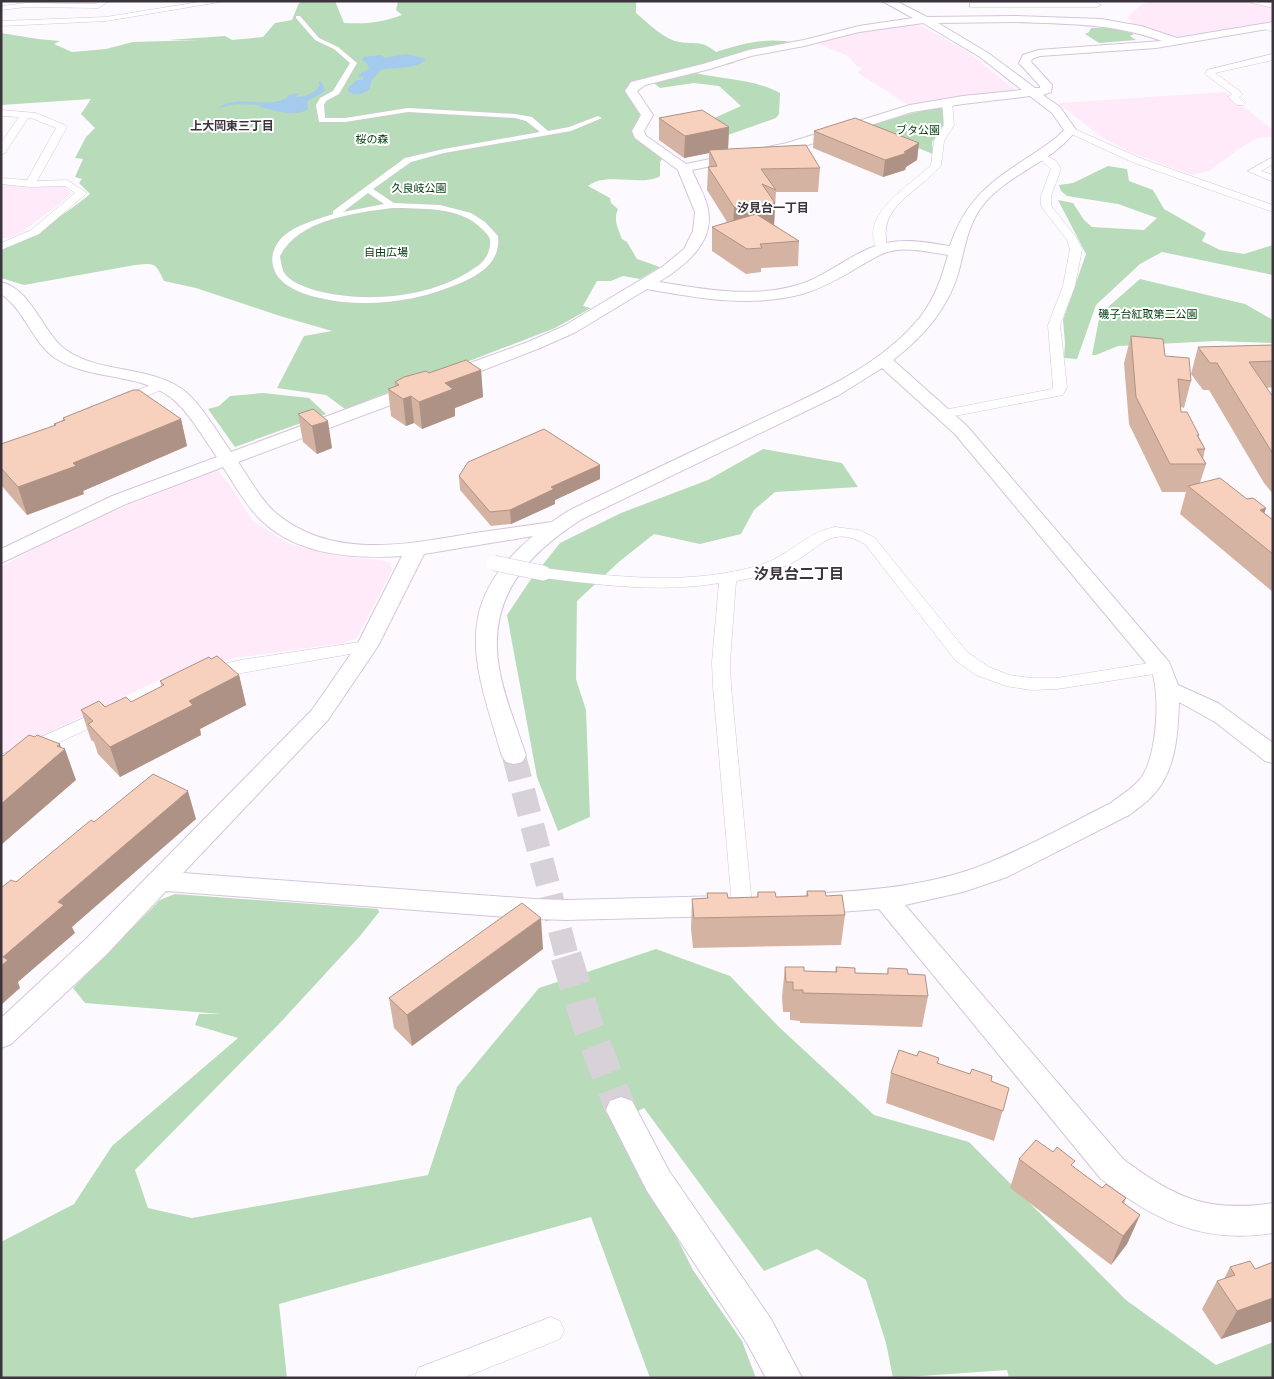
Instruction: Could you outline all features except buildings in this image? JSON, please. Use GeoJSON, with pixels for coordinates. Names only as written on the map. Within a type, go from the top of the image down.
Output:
{"type":"FeatureCollection","features":[{"type":"Feature","properties":{"kind":"street"},"geometry":{"type":"LineString","coordinates":[[1,8],[17,4],[98,6],[105,1]]}},
{"type":"Feature","properties":{"kind":"street"},"geometry":{"type":"LineString","coordinates":[[1,24],[106,19],[222,1]]}},
{"type":"Feature","properties":{"kind":"street"},"geometry":{"type":"LineString","coordinates":[[887,1],[925,20],[984,55],[1056,110],[1070,130],[1084,138],[1136,160],[1273,209]]}},
{"type":"Feature","properties":{"kind":"street"},"geometry":{"type":"LineString","coordinates":[[1255,1],[1273,6]]}},
{"type":"Feature","properties":{"kind":"street"},"geometry":{"type":"LineString","coordinates":[[973,5],[1016,6],[1054,3],[1096,3],[1110,23]]}},
{"type":"Feature","properties":{"kind":"street"},"geometry":{"type":"LineString","coordinates":[[298,17],[323,43],[336,48],[354,63],[336,92],[320,105],[322,120],[345,120],[408,110],[529,119],[545,132]]}},
{"type":"Feature","properties":{"kind":"street"},"geometry":{"type":"LineString","coordinates":[[1,557],[119,500],[554,337],[645,284],[682,259],[690,251],[700,231],[702,212],[684,168],[641,138],[638,131],[647,115],[631,94],[632,88],[635,86],[650,80],[706,67],[749,53],[859,30],[925,20],[1016,18],[1110,23],[1137,28],[1177,42]]}},
{"type":"Feature","properties":{"kind":"street"},"geometry":{"type":"LineString","coordinates":[[684,168],[789,147],[891,114],[947,102],[1043,90],[1048,87],[1025,63],[1025,60],[1031,55],[1047,52],[1177,42],[1270,28]]}},
{"type":"Feature","properties":{"kind":"street"},"geometry":{"type":"LineString","coordinates":[[1240,104],[1233,97],[1238,94],[1210,74],[1210,72],[1273,57]]}},
{"type":"Feature","properties":{"kind":"street"},"geometry":{"type":"LineString","coordinates":[[882,248],[879,232],[888,212],[910,186],[936,165],[939,140],[949,125],[947,102]]}},
{"type":"Feature","properties":{"kind":"street"},"geometry":{"type":"LineString","coordinates":[[1,113],[31,115],[46,111]]}},
{"type":"Feature","properties":{"kind":"street"},"geometry":{"type":"LineString","coordinates":[[1,151],[31,115]]}},
{"type":"Feature","properties":{"kind":"street"},"geometry":{"type":"LineString","coordinates":[[30,184],[62,128],[31,115]]}},
{"type":"Feature","properties":{"kind":"street"},"geometry":{"type":"LineString","coordinates":[[335,215],[367,188],[408,160],[444,151],[571,129],[598,118]]}},
{"type":"Feature","properties":{"kind":"street"},"geometry":{"type":"LineString","coordinates":[[514,756],[488,669],[486,642],[489,614],[500,586],[522,558],[556,527],[575,515],[833,391],[882,360],[908,338],[932,312],[946,286],[955,251],[974,206],[988,192],[1061,141],[1070,130]]}},
{"type":"Feature","properties":{"kind":"street"},"geometry":{"type":"LineString","coordinates":[[944,414],[1058,392],[1060,387],[1054,325],[1069,286],[1076,248],[1072,239],[1046,206],[1046,196],[1056,169],[1052,163],[1042,156]]}},
{"type":"Feature","properties":{"kind":"street"},"geometry":{"type":"LineString","coordinates":[[1273,160],[1253,171],[1273,179]]}},
{"type":"Feature","properties":{"kind":"street"},"geometry":{"type":"LineString","coordinates":[[1,181],[30,184],[67,183],[82,193],[35,232],[1,247]]}},
{"type":"Feature","properties":{"kind":"street"},"geometry":{"type":"LineString","coordinates":[[367,188],[392,205]]}},
{"type":"Feature","properties":{"kind":"street"},"geometry":{"type":"LineString","coordinates":[[392,205],[440,208],[477,220],[494,236],[492,252],[482,267],[454,283],[430,292],[397,298],[360,299],[325,296],[296,287],[286,281],[279,272],[276,263],[277,254],[282,243],[297,232],[335,215],[392,205]]}},
{"type":"Feature","properties":{"kind":"street"},"geometry":{"type":"LineString","coordinates":[[645,284],[743,297],[780,294],[820,283],[882,248],[906,246],[955,251]]}},
{"type":"Feature","properties":{"kind":"street"},"geometry":{"type":"LineString","coordinates":[[2,289],[20,305],[46,340],[64,355],[96,368],[161,385],[182,398],[229,459],[266,515],[291,533],[310,541],[353,551],[396,551],[556,527]]}},
{"type":"Feature","properties":{"kind":"street"},"geometry":{"type":"LineString","coordinates":[[882,360],[944,414],[967,438],[1164,678],[1184,694],[1207,706],[1273,755]]}},
{"type":"Feature","properties":{"kind":"street"},"geometry":{"type":"LineString","coordinates":[[106,408],[161,385]]}},
{"type":"Feature","properties":{"kind":"street"},"geometry":{"type":"LineString","coordinates":[[494,563],[543,573],[612,581],[676,582],[751,573],[782,562],[823,535],[844,532],[870,541],[961,656],[968,663],[986,674],[1020,684],[1052,685],[1164,678]]}},
{"type":"Feature","properties":{"kind":"street"},"geometry":{"type":"LineString","coordinates":[[1,1036],[96,947],[320,715],[366,646],[416,549]]}},
{"type":"Feature","properties":{"kind":"street"},"geometry":{"type":"LineString","coordinates":[[161,881],[534,909],[567,910],[752,905],[722,686],[721,662],[728,577]]}},
{"type":"Feature","properties":{"kind":"street"},"geometry":{"type":"LineString","coordinates":[[194,677],[241,666],[366,646]]}},
{"type":"Feature","properties":{"kind":"street"},"geometry":{"type":"LineString","coordinates":[[790,904],[885,900],[963,882],[998,870],[1120,808],[1139,796],[1152,780],[1160,761],[1164,678]]}},
{"type":"Feature","properties":{"kind":"street"},"geometry":{"type":"LineString","coordinates":[[1,763],[123,706]]}},
{"type":"Feature","properties":{"kind":"street"},"geometry":{"type":"LineString","coordinates":[[885,900],[1112,1169],[1162,1204],[1190,1215],[1241,1223],[1273,1218]]}},
{"type":"Feature","properties":{"kind":"street"},"geometry":{"type":"LineString","coordinates":[[622,1110],[658,1181],[759,1331],[785,1378]]}},
{"type":"Feature","properties":{"kind":"street"},"geometry":{"type":"LineString","coordinates":[[428,1378],[551,1330]]}},
{"type":"Feature","properties":{"kind":"shaded area"},"geometry":{"type":"Polygon","coordinates":[[[1150,1],[1246,1],[1273,8],[1273,21],[1242,28],[1178,37],[1133,24],[1127,18],[1141,5],[1150,1]]]}},
{"type":"Feature","properties":{"kind":"shaded area"},"geometry":{"type":"Polygon","coordinates":[[[918,24],[965,50],[1017,91],[952,98],[910,106],[858,73],[863,67],[858,67],[848,56],[816,43],[865,31],[918,24]]]}},
{"type":"Feature","properties":{"kind":"shaded area"},"geometry":{"type":"Polygon","coordinates":[[[1225,92],[1273,130],[1273,137],[1258,138],[1209,171],[1192,175],[1129,152],[1100,136],[1058,103],[1225,92]]]}},
{"type":"Feature","properties":{"kind":"shaded area"},"geometry":{"type":"Polygon","coordinates":[[[1,184],[63,186],[72,194],[21,233],[9,238],[1,238],[1,184]]]}},
{"type":"Feature","properties":{"kind":"shaded area"},"geometry":{"type":"Polygon","coordinates":[[[218,471],[229,484],[253,521],[289,544],[337,556],[380,560],[391,563],[392,570],[357,638],[344,643],[234,658],[161,679],[1,755],[1,567],[74,527],[218,471]]]}},
{"type":"Feature","properties":{"kind":"green space","name":"久良岐公園"},"geometry":{"type":"Polygon","coordinates":[[[301,1],[335,1],[344,23],[360,23],[387,20],[402,15],[396,10],[398,1],[642,1],[636,3],[636,13],[659,32],[675,41],[705,45],[716,52],[755,42],[785,41],[796,43],[730,57],[734,63],[692,72],[747,82],[780,93],[779,114],[776,118],[728,135],[712,119],[741,106],[719,86],[694,83],[660,88],[648,78],[636,80],[626,89],[628,96],[640,115],[633,132],[662,159],[660,162],[660,176],[644,180],[604,180],[588,186],[610,198],[611,203],[618,209],[616,220],[622,239],[627,242],[637,259],[660,267],[640,279],[623,276],[611,281],[597,281],[583,306],[591,308],[555,328],[345,409],[326,395],[277,388],[304,336],[332,331],[196,288],[164,281],[156,267],[151,264],[135,265],[24,285],[1,278],[1,249],[47,224],[90,194],[79,183],[82,179],[75,177],[83,159],[75,158],[86,137],[95,128],[81,114],[91,99],[1,105],[1,33],[60,41],[54,44],[72,52],[106,49],[133,42],[199,40],[168,40],[225,36],[232,40],[263,37],[275,23],[292,20],[301,1]]]}},
{"type":"Feature","properties":{"kind":"green space"},"geometry":{"type":"Polygon","coordinates":[[[1091,28],[1116,28],[1134,34],[1130,36],[1136,40],[1099,43],[1085,34],[1091,28]]]}},
{"type":"Feature","properties":{"kind":"green space","name":"ブタ公園"},"geometry":{"type":"Polygon","coordinates":[[[939,107],[943,109],[943,126],[932,142],[933,154],[865,127],[913,113],[939,107]]]}},
{"type":"Feature","properties":{"kind":"green space"},"geometry":{"type":"Polygon","coordinates":[[[1108,166],[1127,169],[1129,181],[1153,190],[1164,209],[1206,233],[1202,241],[1220,250],[1244,254],[1273,245],[1273,275],[1162,252],[1140,264],[1096,305],[1077,359],[1064,358],[1063,320],[1086,254],[1058,200],[1073,203],[1084,220],[1092,227],[1144,230],[1157,218],[1118,204],[1067,196],[1061,191],[1059,185],[1073,183],[1108,166]]]}},
{"type":"Feature","properties":{"kind":"green space","name":"磯子台紅取第二公園"},"geometry":{"type":"Polygon","coordinates":[[[1140,279],[1245,304],[1273,320],[1273,343],[1216,341],[1118,346],[1092,355],[1100,314],[1140,279]]]}},
{"type":"Feature","properties":{"kind":"green space"},"geometry":{"type":"Polygon","coordinates":[[[263,393],[309,398],[326,414],[235,447],[208,409],[219,406],[230,396],[263,393]]]}},
{"type":"Feature","properties":{"kind":"green space"},"geometry":{"type":"Polygon","coordinates":[[[763,449],[842,463],[858,487],[775,492],[754,510],[741,534],[700,544],[654,534],[620,561],[577,601],[576,679],[586,710],[590,817],[558,831],[537,777],[507,615],[529,582],[560,543],[621,513],[708,480],[763,449]]]}},
{"type":"Feature","properties":{"kind":"green space"},"geometry":{"type":"Polygon","coordinates":[[[175,894],[378,909],[379,912],[360,936],[279,1024],[135,1170],[148,1208],[192,1218],[428,1175],[457,1087],[539,988],[656,949],[730,976],[779,1027],[874,1115],[969,1142],[1126,1300],[1216,1365],[1273,1342],[1273,1378],[1009,1378],[1007,1370],[893,1378],[886,1343],[866,1280],[817,1249],[764,1271],[644,1108],[618,1121],[693,1270],[742,1341],[756,1378],[650,1378],[591,1217],[279,1304],[287,1378],[1,1378],[1,1242],[74,1204],[112,1146],[238,1038],[195,1025],[199,1014],[221,1014],[85,1003],[73,988],[160,900],[175,894]]]}},
{"type":"Feature","properties":{"kind":"water"},"geometry":{"type":"Polygon","coordinates":[[[406,54],[426,59],[422,63],[411,67],[381,70],[371,81],[370,89],[362,93],[353,94],[348,91],[348,88],[357,80],[363,80],[363,77],[358,77],[359,74],[369,69],[367,63],[362,60],[364,57],[381,55],[385,58],[406,54]]]}},
{"type":"Feature","properties":{"kind":"water"},"geometry":{"type":"Polygon","coordinates":[[[321,81],[325,90],[307,101],[308,109],[303,112],[284,113],[260,107],[259,105],[236,104],[218,108],[234,102],[279,101],[287,98],[288,95],[299,93],[296,97],[303,97],[316,90],[320,85],[318,82],[321,81]]]}},
{"type":"Feature","properties":{"kind":"tunnel"},"geometry":{"type":"LineString","coordinates":[[514,756],[567,957]]}},
{"type":"Feature","properties":{"kind":"tunnel"},"geometry":{"type":"LineString","coordinates":[[566,956],[588,1026],[621,1110]]}},
{"type":"Feature","properties":{"kind":"district","name":"上大岡東三丁目"},"geometry":{"type":"Point","coordinates":[232,126]}},
{"type":"Feature","properties":{"kind":"district","name":"汐見台一丁目"},"geometry":{"type":"Point","coordinates":[773,208]}},
{"type":"Feature","properties":{"kind":"district","name":"汐見台二丁目"},"geometry":{"type":"Point","coordinates":[799,574]}},
{"type":"Feature","properties":{"kind":"park label","name":"桜の森"},"geometry":{"type":"Point","coordinates":[372,139]}},
{"type":"Feature","properties":{"kind":"park label","name":"自由広場"},"geometry":{"type":"Point","coordinates":[386,252]}}]}
